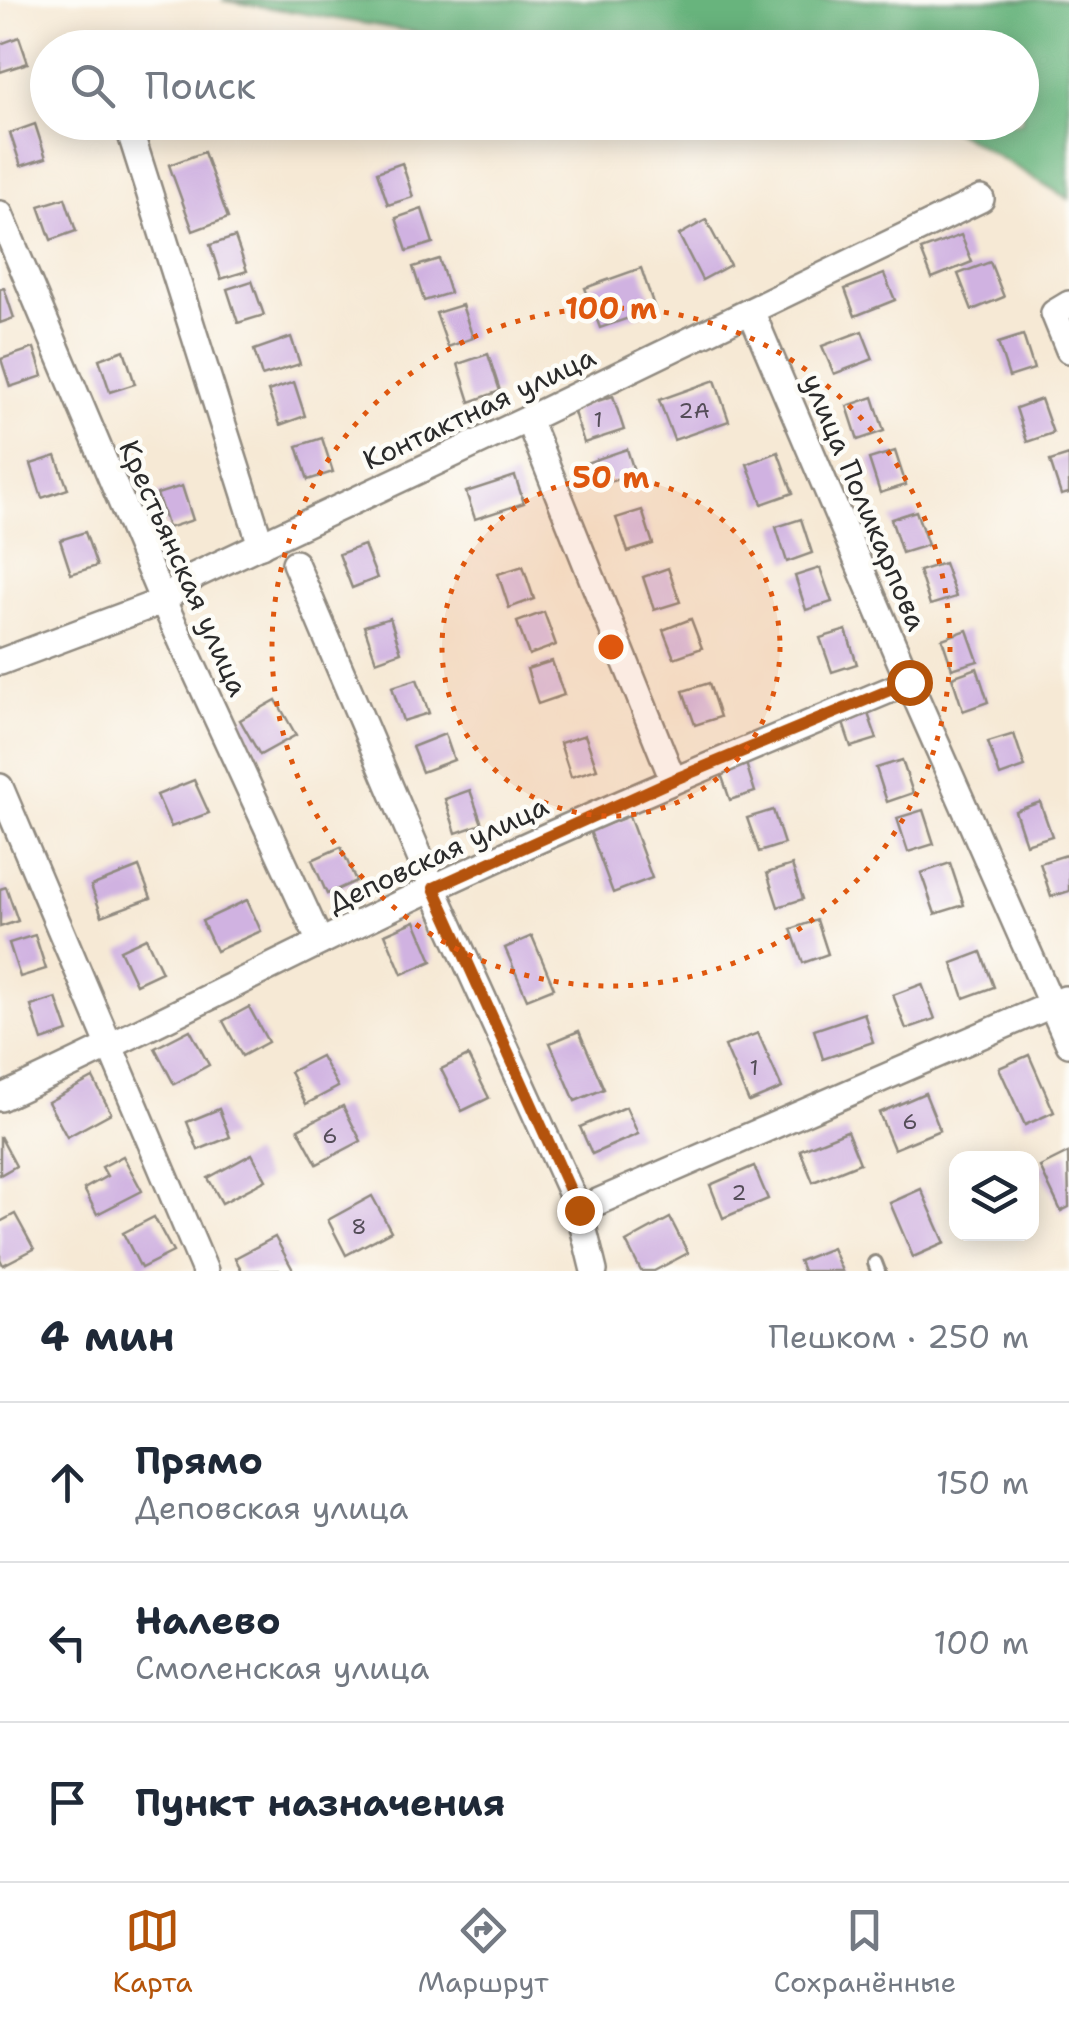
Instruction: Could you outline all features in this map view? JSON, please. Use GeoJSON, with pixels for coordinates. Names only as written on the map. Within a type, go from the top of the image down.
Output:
{"type":"FeatureCollection","features":[{"type":"Feature","properties":{"kind":"street"},"geometry":{"type":"LineString","coordinates":[[133,140],[261,544]]}},
{"type":"Feature","properties":{"kind":"street","name":"Контактная улица"},"geometry":{"type":"LineString","coordinates":[[0,662],[162,601],[196,576],[261,544],[981,200]]}},
{"type":"Feature","properties":{"kind":"street","name":"Крестьянская улица"},"geometry":{"type":"LineString","coordinates":[[0,214],[162,601],[320,942]]}},
{"type":"Feature","properties":{"kind":"street"},"geometry":{"type":"LineString","coordinates":[[1062,308],[1069,350]]}},
{"type":"Feature","properties":{"kind":"street","name":"улица Поликарпова"},"geometry":{"type":"LineString","coordinates":[[752,312],[909,682],[1061,1001],[1069,1044]]}},
{"type":"Feature","properties":{"kind":"street"},"geometry":{"type":"LineString","coordinates":[[528,418],[673,780]]}},
{"type":"Feature","properties":{"kind":"street"},"geometry":{"type":"LineString","coordinates":[[295,563],[434,888],[579,1210],[594,1271]]}},
{"type":"Feature","properties":{"kind":"street","name":"Деповская улица"},"geometry":{"type":"LineString","coordinates":[[0,1098],[434,888],[673,780],[909,682]]}},
{"type":"Feature","properties":{"kind":"street"},"geometry":{"type":"LineString","coordinates":[[0,787],[205,1271]]}},
{"type":"Feature","properties":{"kind":"street"},"geometry":{"type":"LineString","coordinates":[[579,1210],[1061,1001]]}},
{"type":"Feature","properties":{"kind":"green space"},"geometry":{"type":"Polygon","coordinates":[[[222,0],[1069,0],[1069,199],[970,140],[1039,140],[1039,30],[403,30],[222,0]]]}},
{"type":"Feature","properties":{"kind":"building"},"geometry":{"type":"Polygon","coordinates":[[[19,37],[28,63],[0,72],[0,44],[19,37]]]}},
{"type":"Feature","properties":{"kind":"building"},"geometry":{"type":"Polygon","coordinates":[[[30,126],[30,140],[40,140],[46,158],[21,166],[10,133],[30,126]]]}},
{"type":"Feature","properties":{"kind":"building"},"geometry":{"type":"Polygon","coordinates":[[[204,152],[228,218],[193,231],[169,165],[204,152]]]}},
{"type":"Feature","properties":{"kind":"building"},"geometry":{"type":"Polygon","coordinates":[[[402,163],[413,197],[388,205],[377,172],[402,163]]]}},
{"type":"Feature","properties":{"kind":"building"},"geometry":{"type":"Polygon","coordinates":[[[65,198],[76,231],[51,240],[39,206],[65,198]]]}},
{"type":"Feature","properties":{"kind":"building"},"geometry":{"type":"Polygon","coordinates":[[[422,209],[433,243],[407,251],[396,218],[422,209]]]}},
{"type":"Feature","properties":{"kind":"building"},"geometry":{"type":"Polygon","coordinates":[[[706,220],[730,265],[702,280],[679,235],[706,220]]]}},
{"type":"Feature","properties":{"kind":"building"},"geometry":{"type":"Polygon","coordinates":[[[961,235],[972,262],[932,278],[921,250],[961,235]]]}},
{"type":"Feature","properties":{"kind":"building"},"geometry":{"type":"Polygon","coordinates":[[[235,237],[247,271],[221,279],[210,245],[235,237]]]}},
{"type":"Feature","properties":{"kind":"building"},"geometry":{"type":"Polygon","coordinates":[[[439,259],[450,293],[424,301],[413,267],[439,259]]]}},
{"type":"Feature","properties":{"kind":"building"},"geometry":{"type":"Polygon","coordinates":[[[990,262],[1004,297],[972,310],[958,274],[990,262]]]}},
{"type":"Feature","properties":{"kind":"building"},"geometry":{"type":"Polygon","coordinates":[[[641,268],[655,309],[600,328],[585,288],[641,268]]]}},
{"type":"Feature","properties":{"kind":"building"},"geometry":{"type":"Polygon","coordinates":[[[884,274],[895,300],[855,316],[845,289],[884,274]]]}},
{"type":"Feature","properties":{"kind":"building"},"geometry":{"type":"Polygon","coordinates":[[[252,281],[264,315],[238,323],[227,289],[252,281]]]}},
{"type":"Feature","properties":{"kind":"building"},"geometry":{"type":"Polygon","coordinates":[[[4,288],[14,318],[0,323],[0,289],[4,288]]]}},
{"type":"Feature","properties":{"kind":"building"},"geometry":{"type":"Polygon","coordinates":[[[462,305],[473,338],[448,347],[436,313],[462,305]]]}},
{"type":"Feature","properties":{"kind":"building"},"geometry":{"type":"Polygon","coordinates":[[[862,331],[873,359],[834,374],[822,346],[862,331]]]}},
{"type":"Feature","properties":{"kind":"building"},"geometry":{"type":"Polygon","coordinates":[[[1023,335],[1034,369],[1009,377],[998,343],[1023,335]]]}},
{"type":"Feature","properties":{"kind":"building"},"geometry":{"type":"Polygon","coordinates":[[[291,337],[300,364],[262,376],[254,350],[291,337]]]}},
{"type":"Feature","properties":{"kind":"building"},"geometry":{"type":"Polygon","coordinates":[[[34,348],[43,376],[10,387],[1,359],[34,348]]]}},
{"type":"Feature","properties":{"kind":"building"},"geometry":{"type":"Polygon","coordinates":[[[124,350],[135,384],[110,392],[99,359],[124,350]]]}},
{"type":"Feature","properties":{"kind":"building"},"geometry":{"type":"Polygon","coordinates":[[[488,354],[500,391],[470,402],[458,364],[488,354]]]}},
{"type":"Feature","properties":{"kind":"building"},"geometry":{"type":"Polygon","coordinates":[[[715,380],[729,421],[674,440],[659,400],[715,380]]]}},
{"type":"Feature","properties":{"kind":"building"},"geometry":{"type":"Polygon","coordinates":[[[294,382],[305,416],[280,425],[268,391],[294,382]]]}},
{"type":"Feature","properties":{"kind":"building"},"geometry":{"type":"Polygon","coordinates":[[[613,396],[624,430],[584,443],[573,409],[613,396]]]}},
{"type":"Feature","properties":{"kind":"building"},"geometry":{"type":"Polygon","coordinates":[[[873,397],[884,431],[858,440],[847,406],[873,397]]]}},
{"type":"Feature","properties":{"kind":"building"},"geometry":{"type":"Polygon","coordinates":[[[1041,399],[1053,433],[1027,442],[1016,408],[1041,399]]]}},
{"type":"Feature","properties":{"kind":"building"},"geometry":{"type":"Polygon","coordinates":[[[322,438],[333,472],[308,480],[297,446],[322,438]]]}},
{"type":"Feature","properties":{"kind":"building"},"geometry":{"type":"Polygon","coordinates":[[[627,449],[635,474],[594,487],[586,463],[627,449]]]}},
{"type":"Feature","properties":{"kind":"building"},"geometry":{"type":"Polygon","coordinates":[[[895,451],[906,485],[880,493],[869,459],[895,451]]]}},
{"type":"Feature","properties":{"kind":"building"},"geometry":{"type":"Polygon","coordinates":[[[778,452],[793,493],[762,504],[747,464],[778,452]]]}},
{"type":"Feature","properties":{"kind":"building"},"geometry":{"type":"Polygon","coordinates":[[[1069,455],[1069,493],[1061,495],[1050,461],[1069,455]]]}},
{"type":"Feature","properties":{"kind":"building"},"geometry":{"type":"Polygon","coordinates":[[[56,456],[68,489],[42,498],[31,464],[56,456]]]}},
{"type":"Feature","properties":{"kind":"building"},"geometry":{"type":"Polygon","coordinates":[[[515,476],[524,503],[475,519],[466,492],[515,476]]]}},
{"type":"Feature","properties":{"kind":"building"},"geometry":{"type":"Polygon","coordinates":[[[182,486],[193,520],[168,528],[157,494],[182,486]]]}},
{"type":"Feature","properties":{"kind":"building"},"geometry":{"type":"Polygon","coordinates":[[[642,510],[653,544],[628,552],[616,518],[642,510]]]}},
{"type":"Feature","properties":{"kind":"building"},"geometry":{"type":"Polygon","coordinates":[[[916,511],[928,545],[902,553],[891,519],[916,511]]]}},
{"type":"Feature","properties":{"kind":"building"},"geometry":{"type":"Polygon","coordinates":[[[801,519],[812,553],[787,562],[776,527],[801,519]]]}},
{"type":"Feature","properties":{"kind":"building"},"geometry":{"type":"Polygon","coordinates":[[[85,532],[97,566],[71,574],[60,540],[85,532]]]}},
{"type":"Feature","properties":{"kind":"building"},"geometry":{"type":"Polygon","coordinates":[[[364,545],[377,578],[352,588],[339,554],[364,545]]]}},
{"type":"Feature","properties":{"kind":"building"},"geometry":{"type":"Polygon","coordinates":[[[944,563],[956,597],[930,605],[919,571],[944,563]]]}},
{"type":"Feature","properties":{"kind":"building"},"geometry":{"type":"Polygon","coordinates":[[[523,566],[534,599],[509,608],[498,574],[523,566]]]}},
{"type":"Feature","properties":{"kind":"building"},"geometry":{"type":"Polygon","coordinates":[[[668,568],[680,602],[654,610],[643,577],[668,568]]]}},
{"type":"Feature","properties":{"kind":"building"},"geometry":{"type":"Polygon","coordinates":[[[820,568],[832,602],[806,610],[795,576],[820,568]]]}},
{"type":"Feature","properties":{"kind":"building"},"geometry":{"type":"Polygon","coordinates":[[[544,612],[556,645],[529,655],[517,622],[544,612]]]}},
{"type":"Feature","properties":{"kind":"building"},"geometry":{"type":"Polygon","coordinates":[[[390,618],[401,652],[376,661],[364,626],[390,618]]]}},
{"type":"Feature","properties":{"kind":"building"},"geometry":{"type":"Polygon","coordinates":[[[691,619],[702,648],[674,658],[663,630],[691,619]]]}},
{"type":"Feature","properties":{"kind":"building"},"geometry":{"type":"Polygon","coordinates":[[[846,630],[857,664],[832,672],[820,638],[846,630]]]}},
{"type":"Feature","properties":{"kind":"building"},"geometry":{"type":"Polygon","coordinates":[[[967,630],[978,661],[952,669],[942,639],[967,630]]]}},
{"type":"Feature","properties":{"kind":"building"},"geometry":{"type":"Polygon","coordinates":[[[552,661],[564,695],[538,704],[527,669],[552,661]]]}},
{"type":"Feature","properties":{"kind":"building"},"geometry":{"type":"Polygon","coordinates":[[[977,668],[988,702],[963,711],[952,677],[977,668]]]}},
{"type":"Feature","properties":{"kind":"building"},"geometry":{"type":"Polygon","coordinates":[[[417,679],[429,713],[403,721],[392,687],[417,679]]]}},
{"type":"Feature","properties":{"kind":"building"},"geometry":{"type":"Polygon","coordinates":[[[709,683],[720,717],[695,725],[683,691],[709,683]]]}},
{"type":"Feature","properties":{"kind":"building"},"geometry":{"type":"Polygon","coordinates":[[[276,700],[296,735],[260,755],[240,720],[276,700]]]}},
{"type":"Feature","properties":{"kind":"building"},"geometry":{"type":"Polygon","coordinates":[[[865,705],[877,739],[851,747],[840,714],[865,705]]]}},
{"type":"Feature","properties":{"kind":"building"},"geometry":{"type":"Polygon","coordinates":[[[445,734],[454,760],[422,772],[412,747],[445,734]]]}},
{"type":"Feature","properties":{"kind":"building"},"geometry":{"type":"Polygon","coordinates":[[[1014,734],[1025,767],[1000,776],[988,742],[1014,734]]]}},
{"type":"Feature","properties":{"kind":"building"},"geometry":{"type":"Polygon","coordinates":[[[585,735],[597,769],[571,777],[560,743],[585,735]]]}},
{"type":"Feature","properties":{"kind":"building"},"geometry":{"type":"Polygon","coordinates":[[[745,760],[755,792],[730,800],[719,768],[745,760]]]}},
{"type":"Feature","properties":{"kind":"building"},"geometry":{"type":"Polygon","coordinates":[[[902,760],[913,793],[887,802],[876,768],[902,760]]]}},
{"type":"Feature","properties":{"kind":"building"},"geometry":{"type":"Polygon","coordinates":[[[194,780],[209,813],[171,827],[157,795],[194,780]]]}},
{"type":"Feature","properties":{"kind":"building"},"geometry":{"type":"Polygon","coordinates":[[[470,790],[482,824],[456,833],[445,799],[470,790]]]}},
{"type":"Feature","properties":{"kind":"building"},"geometry":{"type":"Polygon","coordinates":[[[1040,802],[1052,836],[1026,844],[1015,811],[1040,802]]]}},
{"type":"Feature","properties":{"kind":"building"},"geometry":{"type":"Polygon","coordinates":[[[773,810],[784,844],[759,852],[747,818],[773,810]]]}},
{"type":"Feature","properties":{"kind":"building"},"geometry":{"type":"Polygon","coordinates":[[[923,810],[934,844],[908,852],[897,818],[923,810]]]}},
{"type":"Feature","properties":{"kind":"building"},"geometry":{"type":"Polygon","coordinates":[[[629,816],[652,878],[613,893],[590,831],[629,816]]]}},
{"type":"Feature","properties":{"kind":"building"},"geometry":{"type":"Polygon","coordinates":[[[341,847],[356,881],[327,894],[312,860],[341,847]]]}},
{"type":"Feature","properties":{"kind":"building"},"geometry":{"type":"Polygon","coordinates":[[[1066,855],[1069,891],[1051,897],[1040,863],[1066,855]]]}},
{"type":"Feature","properties":{"kind":"building"},"geometry":{"type":"Polygon","coordinates":[[[950,863],[964,905],[935,914],[921,873],[950,863]]]}},
{"type":"Feature","properties":{"kind":"building"},"geometry":{"type":"Polygon","coordinates":[[[792,865],[803,899],[778,907],[767,873],[792,865]]]}},
{"type":"Feature","properties":{"kind":"building"},"geometry":{"type":"Polygon","coordinates":[[[139,867],[151,898],[102,916],[91,886],[139,867]]]}},
{"type":"Feature","properties":{"kind":"building"},"geometry":{"type":"Polygon","coordinates":[[[6,887],[18,921],[0,927],[0,889],[6,887]]]}},
{"type":"Feature","properties":{"kind":"building"},"geometry":{"type":"Polygon","coordinates":[[[247,900],[261,931],[216,951],[202,921],[247,900]]]}},
{"type":"Feature","properties":{"kind":"building"},"geometry":{"type":"Polygon","coordinates":[[[817,920],[828,954],[803,963],[791,929],[817,920]]]}},
{"type":"Feature","properties":{"kind":"building"},"geometry":{"type":"Polygon","coordinates":[[[415,921],[432,961],[402,974],[385,934],[415,921]]]}},
{"type":"Feature","properties":{"kind":"building"},"geometry":{"type":"Polygon","coordinates":[[[35,935],[46,969],[20,977],[9,943],[35,935]]]}},
{"type":"Feature","properties":{"kind":"building"},"geometry":{"type":"Polygon","coordinates":[[[532,936],[554,988],[527,999],[505,948],[532,936]]]}},
{"type":"Feature","properties":{"kind":"building"},"geometry":{"type":"Polygon","coordinates":[[[146,938],[162,972],[136,984],[120,950],[146,938]]]}},
{"type":"Feature","properties":{"kind":"building"},"geometry":{"type":"Polygon","coordinates":[[[981,952],[994,987],[964,998],[952,963],[981,952]]]}},
{"type":"Feature","properties":{"kind":"building"},"geometry":{"type":"Polygon","coordinates":[[[922,984],[935,1019],[906,1029],[893,995],[922,984]]]}},
{"type":"Feature","properties":{"kind":"building"},"geometry":{"type":"Polygon","coordinates":[[[56,998],[68,1032],[42,1041],[31,1006],[56,998]]]}},
{"type":"Feature","properties":{"kind":"building"},"geometry":{"type":"Polygon","coordinates":[[[249,1007],[268,1042],[242,1056],[223,1021],[249,1007]]]}},
{"type":"Feature","properties":{"kind":"building"},"geometry":{"type":"Polygon","coordinates":[[[864,1013],[873,1042],[823,1059],[814,1030],[864,1013]]]}},
{"type":"Feature","properties":{"kind":"building"},"geometry":{"type":"Polygon","coordinates":[[[190,1030],[209,1065],[174,1084],[155,1048],[190,1030]]]}},
{"type":"Feature","properties":{"kind":"building"},"geometry":{"type":"Polygon","coordinates":[[[579,1031],[604,1089],[575,1101],[550,1043],[579,1031]]]}},
{"type":"Feature","properties":{"kind":"building"},"geometry":{"type":"Polygon","coordinates":[[[758,1033],[782,1088],[749,1102],[725,1046],[758,1033]]]}},
{"type":"Feature","properties":{"kind":"building"},"geometry":{"type":"Polygon","coordinates":[[[1029,1055],[1054,1112],[1025,1125],[999,1068],[1029,1055]]]}},
{"type":"Feature","properties":{"kind":"building"},"geometry":{"type":"Polygon","coordinates":[[[321,1056],[338,1087],[306,1104],[290,1072],[321,1056]]]}},
{"type":"Feature","properties":{"kind":"building"},"geometry":{"type":"Polygon","coordinates":[[[468,1056],[489,1098],[462,1111],[441,1069],[468,1056]]]}},
{"type":"Feature","properties":{"kind":"building"},"geometry":{"type":"Polygon","coordinates":[[[93,1078],[111,1113],[67,1137],[48,1102],[93,1078]]]}},
{"type":"Feature","properties":{"kind":"building"},"geometry":{"type":"Polygon","coordinates":[[[925,1093],[940,1130],[894,1149],[879,1113],[925,1093]]]}},
{"type":"Feature","properties":{"kind":"building"},"geometry":{"type":"Polygon","coordinates":[[[343,1106],[361,1141],[317,1164],[298,1129],[343,1106]]]}},
{"type":"Feature","properties":{"kind":"building"},"geometry":{"type":"Polygon","coordinates":[[[626,1107],[638,1134],[592,1154],[580,1127],[626,1107]]]}},
{"type":"Feature","properties":{"kind":"building"},"geometry":{"type":"Polygon","coordinates":[[[219,1109],[230,1137],[198,1150],[187,1122],[219,1109]]]}},
{"type":"Feature","properties":{"kind":"building"},"geometry":{"type":"Polygon","coordinates":[[[847,1131],[860,1163],[813,1182],[800,1150],[847,1131]]]}},
{"type":"Feature","properties":{"kind":"building"},"geometry":{"type":"Polygon","coordinates":[[[0,1136],[16,1166],[0,1175],[0,1136]]]}},
{"type":"Feature","properties":{"kind":"building"},"geometry":{"type":"Polygon","coordinates":[[[1068,1153],[1069,1207],[1061,1211],[1040,1167],[1068,1153]]]}},
{"type":"Feature","properties":{"kind":"building"},"geometry":{"type":"Polygon","coordinates":[[[252,1154],[266,1180],[222,1203],[208,1178],[252,1154]]]}},
{"type":"Feature","properties":{"kind":"building"},"geometry":{"type":"Polygon","coordinates":[[[123,1156],[142,1191],[97,1214],[84,1189],[107,1176],[102,1167],[123,1156]]]}},
{"type":"Feature","properties":{"kind":"building"},"geometry":{"type":"Polygon","coordinates":[[[754,1166],[768,1199],[723,1218],[710,1185],[754,1166]]]}},
{"type":"Feature","properties":{"kind":"building"},"geometry":{"type":"Polygon","coordinates":[[[921,1189],[945,1243],[913,1257],[890,1203],[921,1189]]]}},
{"type":"Feature","properties":{"kind":"building"},"geometry":{"type":"Polygon","coordinates":[[[372,1196],[391,1231],[346,1255],[328,1220],[372,1196]]]}},
{"type":"Feature","properties":{"kind":"building"},"geometry":{"type":"Polygon","coordinates":[[[15,1214],[34,1249],[3,1265],[0,1222],[15,1214]]]}},
{"type":"Feature","properties":{"kind":"building"},"geometry":{"type":"Polygon","coordinates":[[[154,1217],[173,1252],[141,1268],[123,1233],[154,1217]]]}},
{"type":"Feature","properties":{"kind":"building"},"geometry":{"type":"Polygon","coordinates":[[[670,1218],[688,1253],[654,1271],[641,1271],[626,1242],[670,1218]]]}},
{"type":"Feature","properties":{"kind":"building"},"geometry":{"type":"Polygon","coordinates":[[[275,1237],[293,1270],[242,1271],[235,1258],[275,1237]]]}},
{"type":"Feature","properties":{"kind":"building"},"geometry":{"type":"Polygon","coordinates":[[[832,1248],[842,1271],[803,1271],[799,1261],[832,1248]]]}},
{"type":"Feature","properties":{"kind":"route"},"geometry":{"type":"LineString","coordinates":[[579,1210],[434,888],[673,780],[909,682]]}}]}
